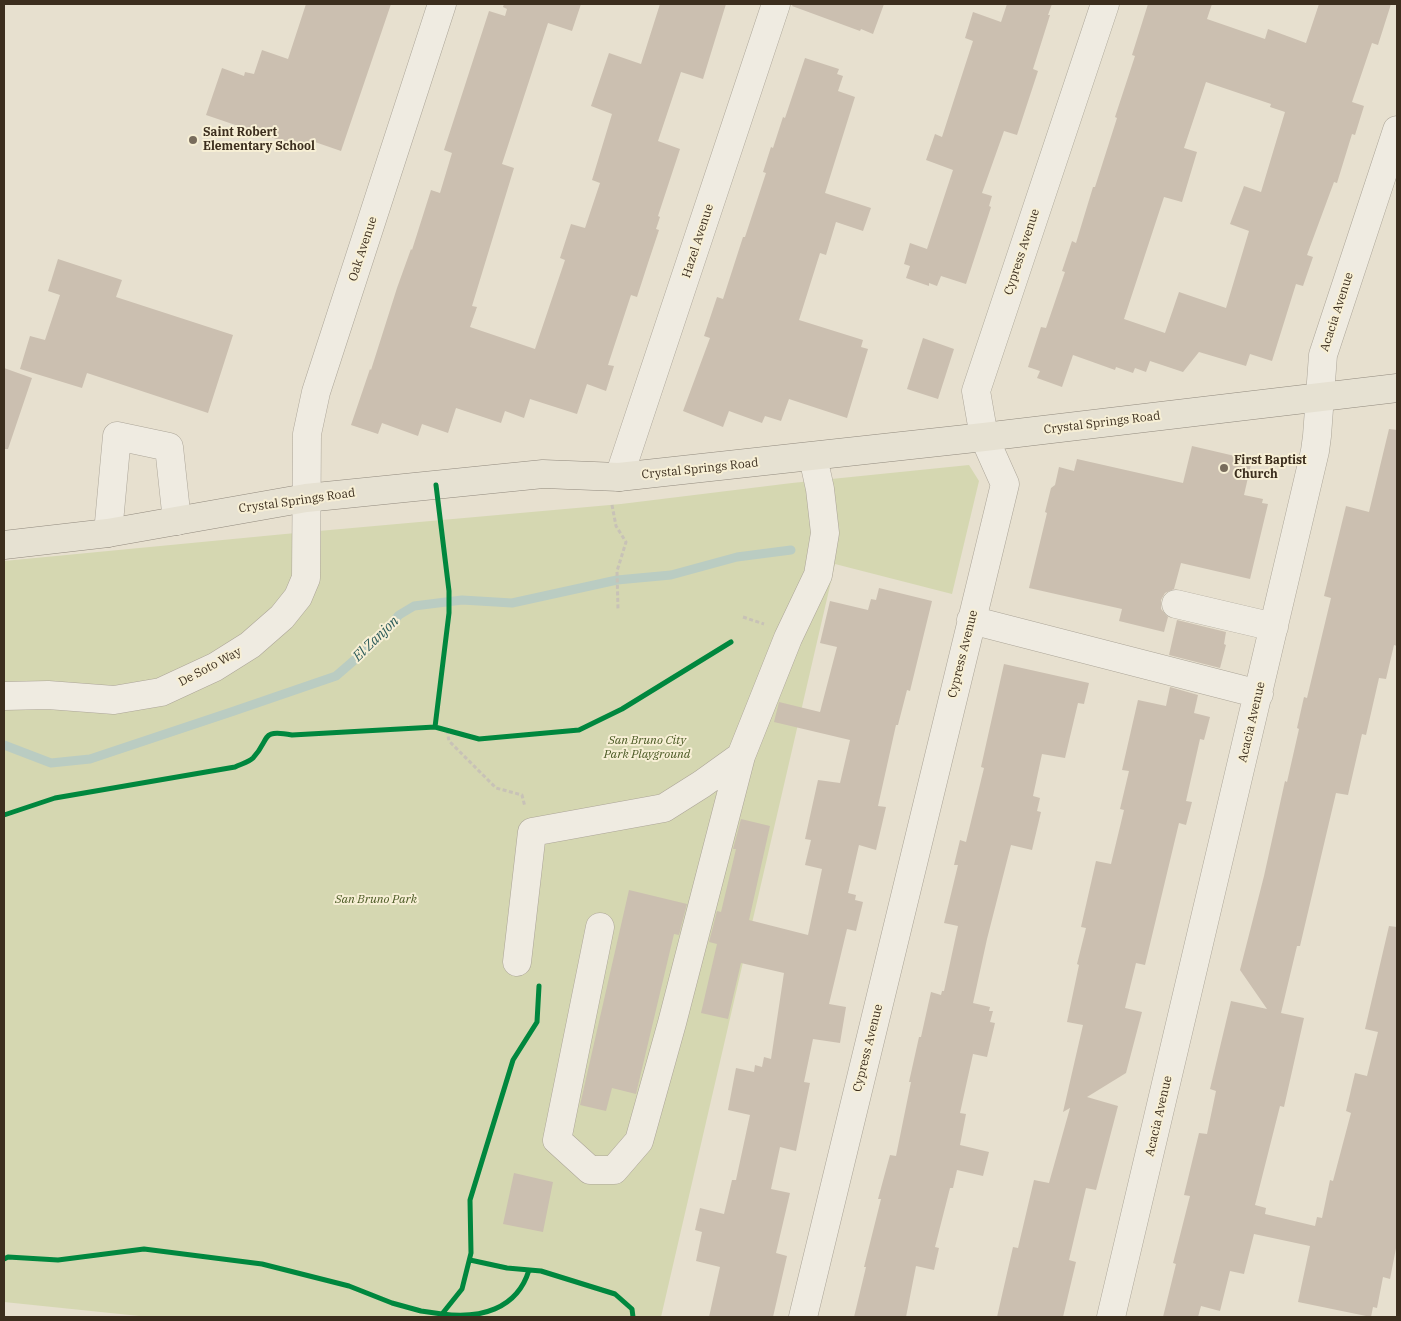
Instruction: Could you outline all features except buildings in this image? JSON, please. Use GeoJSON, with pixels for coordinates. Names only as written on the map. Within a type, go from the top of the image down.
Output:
{"type":"FeatureCollection","features":[{"type":"Feature","properties":{"kind":"main road","name":"Crystal Springs Road"},"geometry":{"type":"LineString","coordinates":[[4,545],[108,533],[306,498],[543,474],[613,477],[813,457],[1397,388]]}},
{"type":"Feature","properties":{"kind":"street","name":"Oak Avenue"},"geometry":{"type":"LineString","coordinates":[[306,498],[307,434],[316,392],[442,4]]}},
{"type":"Feature","properties":{"kind":"street","name":"Hazel Avenue"},"geometry":{"type":"LineString","coordinates":[[613,477],[776,4]]}},
{"type":"Feature","properties":{"kind":"street","name":"Cypress Avenue"},"geometry":{"type":"LineString","coordinates":[[803,1317],[1005,484],[984,437],[976,391],[1105,4]]}},
{"type":"Feature","properties":{"kind":"street","name":"Acacia Avenue"},"geometry":{"type":"LineString","coordinates":[[1111,1317],[1314,451],[1317,436],[1323,354],[1397,130]]}},
{"type":"Feature","properties":{"kind":"street"},"geometry":{"type":"LineString","coordinates":[[108,533],[117,436],[169,447],[177,521]]}},
{"type":"Feature","properties":{"kind":"street"},"geometry":{"type":"LineString","coordinates":[[600,927],[557,1140],[590,1170],[614,1170],[639,1140],[672,1023],[741,756],[788,638],[818,575],[825,532],[820,489],[813,457]]}},
{"type":"Feature","properties":{"kind":"street","name":"De Soto Way"},"geometry":{"type":"LineString","coordinates":[[4,696],[48,695],[114,700],[161,692],[215,667],[250,645],[282,617],[298,597],[306,578],[306,498]]}},
{"type":"Feature","properties":{"kind":"street"},"geometry":{"type":"LineString","coordinates":[[1176,604],[1274,627]]}},
{"type":"Feature","properties":{"kind":"street"},"geometry":{"type":"LineString","coordinates":[[971,620],[1258,694]]}},
{"type":"Feature","properties":{"kind":"street"},"geometry":{"type":"LineString","coordinates":[[517,962],[532,832],[664,808],[741,756]]}},
{"type":"Feature","properties":{"kind":"path"},"geometry":{"type":"LineString","coordinates":[[613,477],[616,526],[626,542],[617,571],[618,609]]}},
{"type":"Feature","properties":{"kind":"path"},"geometry":{"type":"LineString","coordinates":[[444,730],[455,733]]}},
{"type":"Feature","properties":{"kind":"path"},"geometry":{"type":"LineString","coordinates":[[444,730],[449,741],[496,788],[522,795],[532,832]]}},
{"type":"Feature","properties":{"kind":"green space","name":"San Bruno Park"},"geometry":{"type":"Polygon","coordinates":[[[969,465],[979,481],[952,594],[835,564],[661,1317],[149,1317],[4,1302],[4,561],[621,504],[792,483],[969,465]]]}},
{"type":"Feature","properties":{"kind":"waterway","name":"El Zanjon"},"geometry":{"type":"LineString","coordinates":[[4,745],[51,763],[90,759],[234,711],[336,676],[373,644],[399,615],[414,606],[462,600],[512,603],[617,580],[671,575],[737,557],[791,550]]}},
{"type":"Feature","properties":{"kind":"cycle path"},"geometry":{"type":"LineString","coordinates":[[435,727],[449,613],[449,591],[436,485]]}},
{"type":"Feature","properties":{"kind":"cycle path"},"geometry":{"type":"LineString","coordinates":[[4,815],[55,798],[235,767],[253,758],[267,737],[275,733],[292,735],[435,727],[479,739],[579,730],[622,709],[731,642]]}},
{"type":"Feature","properties":{"kind":"cycle path"},"geometry":{"type":"LineString","coordinates":[[4,1259],[8,1257],[58,1260],[144,1249],[262,1264],[349,1286],[392,1303],[421,1311],[442,1314],[462,1289],[471,1253],[470,1200],[513,1060],[537,1022],[539,986]]}},
{"type":"Feature","properties":{"kind":"cycle path"},"geometry":{"type":"LineString","coordinates":[[470,1260],[507,1268],[541,1271],[615,1294],[632,1309],[633,1317]]}},
{"type":"Feature","properties":{"kind":"cycle path"},"geometry":{"type":"LineString","coordinates":[[442,1314],[470,1315],[495,1309],[506,1303],[516,1294],[529,1270]]}},
{"type":"Feature","properties":{"kind":"place","name":"Saint Robert Elementary School"},"geometry":{"type":"Point","coordinates":[193,140]}},
{"type":"Feature","properties":{"kind":"place","name":"First Baptist Church"},"geometry":{"type":"Point","coordinates":[1224,468]}},
{"type":"Feature","properties":{"kind":"park label","name":"San Bruno City Park Playground"},"geometry":{"type":"Point","coordinates":[647,748]}}]}
